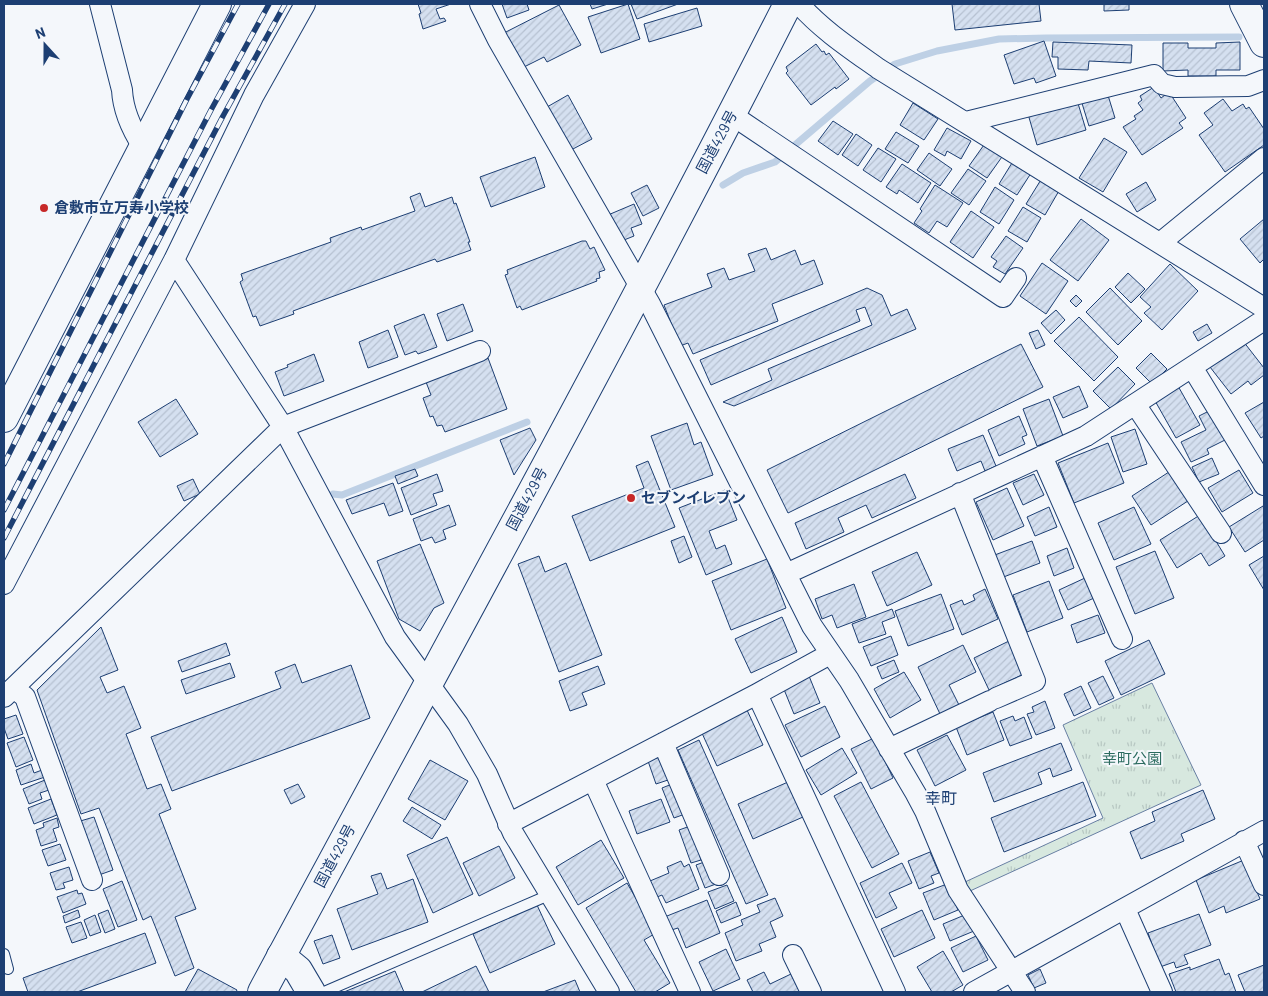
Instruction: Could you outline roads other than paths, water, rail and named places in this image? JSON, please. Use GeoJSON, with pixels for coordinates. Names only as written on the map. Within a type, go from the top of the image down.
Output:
{"type":"FeatureCollection","features":[{"type":"Feature","properties":{"kind":"main road"},"geometry":{"type":"LineString","coordinates":[[4,418],[217,4]]}},
{"type":"Feature","properties":{"kind":"main road","name":"国道429号"},"geometry":{"type":"LineString","coordinates":[[262,992],[640,288],[732,115],[788,4]]}},
{"type":"Feature","properties":{"kind":"main road"},"geometry":{"type":"LineString","coordinates":[[1244,4],[1264,43]]}},
{"type":"Feature","properties":{"kind":"main road"},"geometry":{"type":"LineString","coordinates":[[281,956],[298,970],[311,992]]}},
{"type":"Feature","properties":{"kind":"street"},"geometry":{"type":"LineString","coordinates":[[100,4],[122,90],[122,102],[133,132],[143,147]]}},
{"type":"Feature","properties":{"kind":"street"},"geometry":{"type":"LineString","coordinates":[[4,584],[174,260],[254,95],[305,4]]}},
{"type":"Feature","properties":{"kind":"street"},"geometry":{"type":"LineString","coordinates":[[480,4],[503,49],[650,304],[812,626],[850,680],[925,811],[958,890],[1010,972],[1025,992]]}},
{"type":"Feature","properties":{"kind":"street"},"geometry":{"type":"LineString","coordinates":[[799,4],[843,44],[884,72],[1264,308]]}},
{"type":"Feature","properties":{"kind":"street"},"geometry":{"type":"LineString","coordinates":[[966,122],[1154,75],[1162,84],[1175,87],[1248,86],[1264,80]]}},
{"type":"Feature","properties":{"kind":"street"},"geometry":{"type":"LineString","coordinates":[[732,115],[1003,297],[1016,278]]}},
{"type":"Feature","properties":{"kind":"street"},"geometry":{"type":"LineString","coordinates":[[1160,243],[1264,158]]}},
{"type":"Feature","properties":{"kind":"street"},"geometry":{"type":"LineString","coordinates":[[174,260],[282,427],[395,637],[458,724],[487,774],[508,824],[609,992]]}},
{"type":"Feature","properties":{"kind":"street"},"geometry":{"type":"LineString","coordinates":[[786,574],[1086,436],[1264,320]]}},
{"type":"Feature","properties":{"kind":"street"},"geometry":{"type":"LineString","coordinates":[[92,880],[15,693],[282,427],[480,350]]}},
{"type":"Feature","properties":{"kind":"street"},"geometry":{"type":"LineString","coordinates":[[1192,367],[1264,485]]}},
{"type":"Feature","properties":{"kind":"street"},"geometry":{"type":"LineString","coordinates":[[1135,404],[1221,534]]}},
{"type":"Feature","properties":{"kind":"street"},"geometry":{"type":"LineString","coordinates":[[1042,456],[1122,639]]}},
{"type":"Feature","properties":{"kind":"street"},"geometry":{"type":"LineString","coordinates":[[890,749],[1035,681],[960,493]]}},
{"type":"Feature","properties":{"kind":"street"},"geometry":{"type":"LineString","coordinates":[[508,824],[830,654]]}},
{"type":"Feature","properties":{"kind":"street"},"geometry":{"type":"LineString","coordinates":[[757,694],[895,992]]}},
{"type":"Feature","properties":{"kind":"street"},"geometry":{"type":"LineString","coordinates":[[663,743],[719,875]]}},
{"type":"Feature","properties":{"kind":"street"},"geometry":{"type":"LineString","coordinates":[[593,780],[690,992]]}},
{"type":"Feature","properties":{"kind":"street"},"geometry":{"type":"LineString","coordinates":[[974,992],[1264,831]]}},
{"type":"Feature","properties":{"kind":"street"},"geometry":{"type":"LineString","coordinates":[[1244,841],[1264,885]]}},
{"type":"Feature","properties":{"kind":"street"},"geometry":{"type":"LineString","coordinates":[[1125,909],[1162,992]]}},
{"type":"Feature","properties":{"kind":"street"},"geometry":{"type":"LineString","coordinates":[[793,955],[811,992]]}},
{"type":"Feature","properties":{"kind":"lane"},"geometry":{"type":"LineString","coordinates":[[324,992],[549,895]]}},
{"type":"Feature","properties":{"kind":"lane"},"geometry":{"type":"LineString","coordinates":[[4,954],[8,968]]}},
{"type":"Feature","properties":{"kind":"waterway"},"geometry":{"type":"LineString","coordinates":[[723,185],[743,173],[775,162],[870,81],[895,64],[937,51],[999,39],[1239,37]]}},
{"type":"Feature","properties":{"kind":"waterway"},"geometry":{"type":"LineString","coordinates":[[333,494],[342,495],[527,422]]}},
{"type":"Feature","properties":{"kind":"railway"},"geometry":{"type":"LineString","coordinates":[[4,464],[187,99],[238,4]]}},
{"type":"Feature","properties":{"kind":"railway"},"geometry":{"type":"LineString","coordinates":[[4,510],[211,110],[269,4]]}},
{"type":"Feature","properties":{"kind":"railway"},"geometry":{"type":"LineString","coordinates":[[4,538],[223,116],[285,4]]}},
{"type":"Feature","properties":{"kind":"place","name":"倉敷市立万寿小学校"},"geometry":{"type":"Point","coordinates":[44,208]}},
{"type":"Feature","properties":{"kind":"place","name":"セブンイレブン"},"geometry":{"type":"Point","coordinates":[631,498]}},
{"type":"Feature","properties":{"kind":"district","name":"幸町"},"geometry":{"type":"Point","coordinates":[941,798]}},
{"type":"Feature","properties":{"kind":"park label","name":"幸町公園"},"geometry":{"type":"Point","coordinates":[1132,759]}}]}
